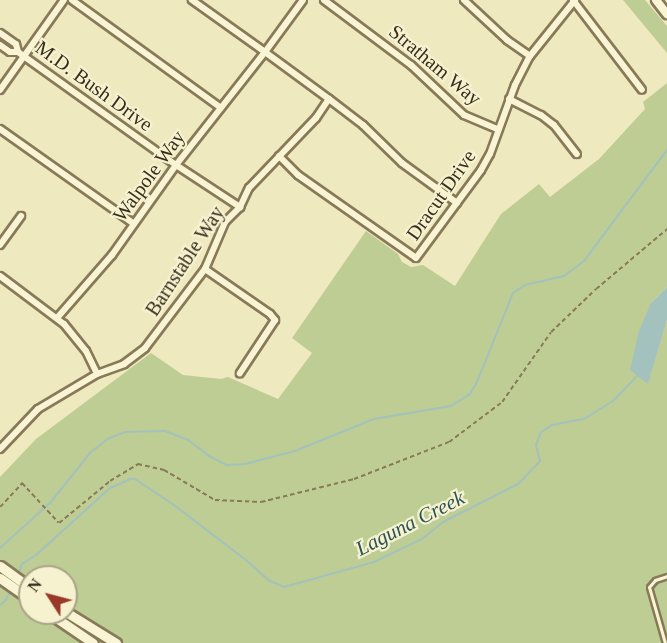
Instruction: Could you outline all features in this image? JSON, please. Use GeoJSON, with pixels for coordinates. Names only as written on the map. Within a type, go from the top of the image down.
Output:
{"type":"FeatureCollection","features":[{"type":"Feature","properties":{"kind":"main road"},"geometry":{"type":"LineString","coordinates":[[0,566],[18,583]]}},
{"type":"Feature","properties":{"kind":"main road"},"geometry":{"type":"LineString","coordinates":[[0,578],[18,587]]}},
{"type":"Feature","properties":{"kind":"main road"},"geometry":{"type":"LineString","coordinates":[[78,619],[116,643]]}},
{"type":"Feature","properties":{"kind":"main road"},"geometry":{"type":"LineString","coordinates":[[67,625],[93,643]]}},
{"type":"Feature","properties":{"kind":"street"},"geometry":{"type":"LineString","coordinates":[[0,90],[21,54],[64,0]]}},
{"type":"Feature","properties":{"kind":"street"},"geometry":{"type":"LineString","coordinates":[[72,0],[220,107]]}},
{"type":"Feature","properties":{"kind":"street"},"geometry":{"type":"LineString","coordinates":[[192,0],[363,125],[402,163],[457,203]]}},
{"type":"Feature","properties":{"kind":"street","name":"Walpole Way"},"geometry":{"type":"LineString","coordinates":[[57,318],[112,255],[176,165],[303,0]]}},
{"type":"Feature","properties":{"kind":"street","name":"Stratham Way"},"geometry":{"type":"LineString","coordinates":[[324,0],[404,59],[464,114],[497,129]]}},
{"type":"Feature","properties":{"kind":"street"},"geometry":{"type":"LineString","coordinates":[[464,0],[507,40],[530,56]]}},
{"type":"Feature","properties":{"kind":"street"},"geometry":{"type":"LineString","coordinates":[[574,0],[642,90]]}},
{"type":"Feature","properties":{"kind":"street","name":"Dracut Drive"},"geometry":{"type":"LineString","coordinates":[[279,156],[297,175],[417,258],[481,170],[490,154],[509,99],[530,56],[574,0]]}},
{"type":"Feature","properties":{"kind":"street"},"geometry":{"type":"LineString","coordinates":[[656,0],[667,14]]}},
{"type":"Feature","properties":{"kind":"street","name":"M.D. Bush Drive"},"geometry":{"type":"LineString","coordinates":[[0,33],[16,44],[21,54]]}},
{"type":"Feature","properties":{"kind":"street","name":"M.D. Bush Drive"},"geometry":{"type":"LineString","coordinates":[[0,45],[10,52],[21,54],[176,165],[240,207]]}},
{"type":"Feature","properties":{"kind":"street"},"geometry":{"type":"LineString","coordinates":[[240,207],[249,188],[316,118],[329,99]]}},
{"type":"Feature","properties":{"kind":"street"},"geometry":{"type":"LineString","coordinates":[[509,99],[528,107],[554,125],[577,154]]}},
{"type":"Feature","properties":{"kind":"street"},"geometry":{"type":"LineString","coordinates":[[0,129],[134,224]]}},
{"type":"Feature","properties":{"kind":"street","name":"Barnstable Way"},"geometry":{"type":"LineString","coordinates":[[0,449],[11,434],[38,409],[97,374],[124,363],[145,348],[204,269],[225,222],[240,207]]}},
{"type":"Feature","properties":{"kind":"street"},"geometry":{"type":"LineString","coordinates":[[0,245],[21,216]]}},
{"type":"Feature","properties":{"kind":"street"},"geometry":{"type":"LineString","coordinates":[[204,269],[275,320],[240,373]]}},
{"type":"Feature","properties":{"kind":"street"},"geometry":{"type":"LineString","coordinates":[[0,276],[57,318],[81,344],[97,374]]}},
{"type":"Feature","properties":{"kind":"lane"},"geometry":{"type":"LineString","coordinates":[[665,643],[649,587],[655,579],[667,576]]}},
{"type":"Feature","properties":{"kind":"path"},"geometry":{"type":"LineString","coordinates":[[0,507],[22,483],[59,523],[110,481],[138,464],[164,470],[215,500],[261,502],[354,479],[448,442],[502,402],[551,332],[596,289],[667,229]]}},
{"type":"Feature","properties":{"kind":"green space"},"geometry":{"type":"Polygon","coordinates":[[[623,0],[645,0],[667,26],[667,53],[623,0]]]}},
{"type":"Feature","properties":{"kind":"green space"},"geometry":{"type":"Polygon","coordinates":[[[667,83],[667,287],[651,303],[648,383],[667,320],[667,643],[0,643],[0,477],[36,439],[151,353],[183,375],[221,379],[228,377],[278,399],[312,353],[292,338],[366,231],[398,254],[402,262],[411,267],[423,265],[455,286],[501,214],[539,184],[550,197],[599,159],[645,109],[643,102],[667,83]]]}},
{"type":"Feature","properties":{"kind":"water"},"geometry":{"type":"Polygon","coordinates":[[[667,287],[667,320],[648,384],[630,370],[639,331],[651,303],[667,287]]]}},
{"type":"Feature","properties":{"kind":"waterway","name":"Laguna Creek"},"geometry":{"type":"LineString","coordinates":[[0,548],[50,503],[90,453],[107,439],[125,432],[165,431],[188,440],[209,456],[227,465],[245,464],[295,451],[374,419],[451,406],[470,394],[477,382],[513,293],[525,285],[564,276],[584,261],[667,150]]}},
{"type":"Feature","properties":{"kind":"waterway","name":"Laguna Creek"},"geometry":{"type":"LineString","coordinates":[[22,565],[36,555],[110,488],[130,479],[135,479],[174,505],[246,560],[268,580],[284,587],[374,562],[422,539],[443,522],[518,484],[540,461],[536,445],[541,432],[552,425],[584,419],[613,401],[639,374]]}},
{"type":"Feature","properties":{"kind":"waterway","name":"Laguna Creek"},"geometry":{"type":"LineString","coordinates":[[0,605],[6,600],[12,588]]}}]}
